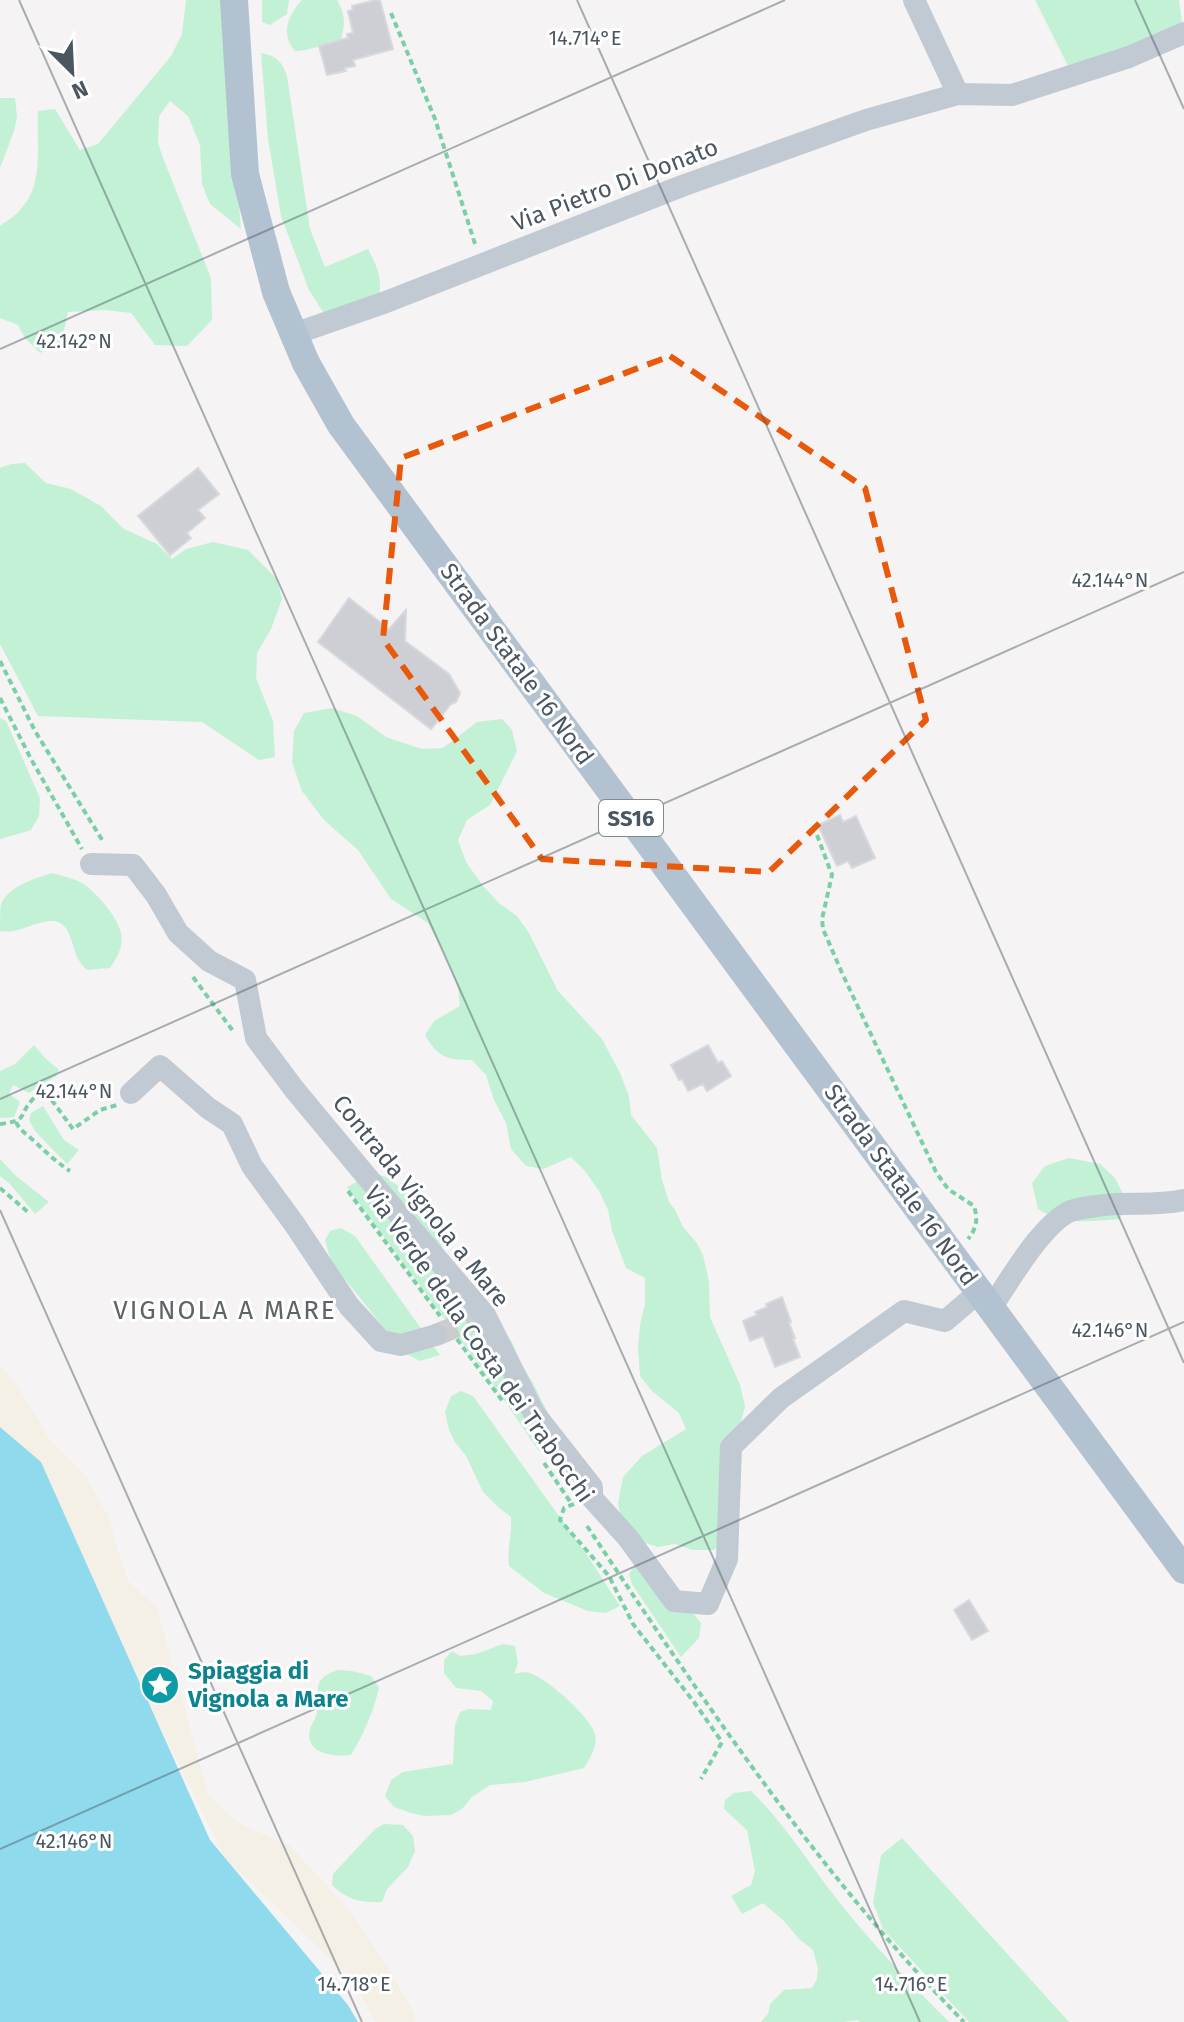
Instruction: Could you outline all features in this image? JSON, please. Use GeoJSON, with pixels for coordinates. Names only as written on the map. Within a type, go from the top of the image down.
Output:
{"type":"FeatureCollection","features":[{"type":"Feature","properties":{"kind":"main road","name":"Strada Statale 16 Nord"},"geometry":{"type":"LineString","coordinates":[[234,0],[245,174],[276,292],[306,363],[341,425],[1184,1570]]}},
{"type":"Feature","properties":{"kind":"street"},"geometry":{"type":"LineString","coordinates":[[914,0],[958,94]]}},
{"type":"Feature","properties":{"kind":"street","name":"Via Pietro Di Donato"},"geometry":{"type":"LineString","coordinates":[[294,334],[386,302],[682,186],[866,120],[958,94],[1012,95],[1129,57],[1184,33]]}},
{"type":"Feature","properties":{"kind":"street"},"geometry":{"type":"LineString","coordinates":[[91,864],[118,865]]}},
{"type":"Feature","properties":{"kind":"street","name":"Contrada Vignola a Mare"},"geometry":{"type":"LineString","coordinates":[[118,865],[133,865],[156,895],[178,933],[209,961],[245,980],[256,1038],[294,1089],[485,1315],[534,1413],[592,1487],[582,1507],[628,1538],[674,1601],[708,1604],[727,1559],[731,1447],[781,1398],[904,1311],[945,1321],[985,1300]]}},
{"type":"Feature","properties":{"kind":"street"},"geometry":{"type":"LineString","coordinates":[[127,1098],[160,1066],[208,1108],[232,1124],[252,1166],[349,1306],[381,1341],[401,1345],[445,1331]]}},
{"type":"Feature","properties":{"kind":"street"},"geometry":{"type":"LineString","coordinates":[[985,1300],[1049,1227],[1071,1211],[1117,1204],[1146,1205],[1184,1200]]}},
{"type":"Feature","properties":{"kind":"path"},"geometry":{"type":"LineString","coordinates":[[391,13],[435,119],[481,265]]}},
{"type":"Feature","properties":{"kind":"path"},"geometry":{"type":"LineString","coordinates":[[0,661],[35,731],[118,865]]}},
{"type":"Feature","properties":{"kind":"path"},"geometry":{"type":"LineString","coordinates":[[0,698],[91,864]]}},
{"type":"Feature","properties":{"kind":"path"},"geometry":{"type":"LineString","coordinates":[[817,835],[832,875],[822,919],[823,929],[936,1172],[948,1189],[974,1206],[977,1223],[973,1233],[952,1254]]}},
{"type":"Feature","properties":{"kind":"path"},"geometry":{"type":"LineString","coordinates":[[187,968],[233,1032]]}},
{"type":"Feature","properties":{"kind":"path"},"geometry":{"type":"LineString","coordinates":[[0,1124],[15,1122],[23,1116],[32,1099],[45,1091],[73,1129],[100,1110],[113,1107],[127,1098]]}},
{"type":"Feature","properties":{"kind":"path"},"geometry":{"type":"LineString","coordinates":[[15,1122],[50,1159],[70,1171]]}},
{"type":"Feature","properties":{"kind":"path","name":"Via Verde della Costa dei Trabocchi"},"geometry":{"type":"LineString","coordinates":[[343,1184],[445,1331],[509,1410]]}},
{"type":"Feature","properties":{"kind":"path"},"geometry":{"type":"LineString","coordinates":[[0,1188],[29,1213]]}},
{"type":"Feature","properties":{"kind":"path","name":"Via Verde della Costa dei Trabocchi"},"geometry":{"type":"LineString","coordinates":[[540,1458],[582,1507],[670,1651],[809,1844],[916,1973],[964,2022]]}},
{"type":"Feature","properties":{"kind":"path"},"geometry":{"type":"LineString","coordinates":[[582,1507],[564,1508],[560,1520],[609,1576],[633,1624],[722,1742],[701,1779]]}},
{"type":"Feature","properties":{"kind":"highlighted area"},"geometry":{"type":"Polygon","coordinates":[[[670,356],[865,488],[926,720],[769,872],[542,859],[383,639],[401,458],[670,356]]]}},
{"type":"Feature","properties":{"kind":"green space"},"geometry":{"type":"Polygon","coordinates":[[[186,0],[222,0],[241,229],[210,204],[202,184],[200,145],[188,116],[170,101],[159,116],[158,143],[211,278],[212,320],[187,346],[155,345],[131,313],[105,310],[68,312],[61,344],[40,353],[25,338],[18,325],[0,318],[0,226],[20,210],[33,188],[38,163],[38,111],[55,109],[80,150],[98,144],[171,56],[182,34],[186,0]]]}},
{"type":"Feature","properties":{"kind":"green space"},"geometry":{"type":"Polygon","coordinates":[[[262,0],[289,0],[287,14],[270,25],[262,22],[262,0]]]}},
{"type":"Feature","properties":{"kind":"green space"},"geometry":{"type":"Polygon","coordinates":[[[302,0],[337,0],[344,20],[341,40],[295,51],[290,45],[287,31],[293,12],[302,0]]]}},
{"type":"Feature","properties":{"kind":"green space"},"geometry":{"type":"Polygon","coordinates":[[[1035,0],[1179,0],[1183,30],[1068,66],[1035,0]]]}},
{"type":"Feature","properties":{"kind":"green space"},"geometry":{"type":"Polygon","coordinates":[[[261,53],[278,60],[287,76],[310,229],[325,267],[368,249],[378,273],[379,299],[337,314],[323,312],[309,290],[281,216],[268,139],[261,53]]]}},
{"type":"Feature","properties":{"kind":"green space"},"geometry":{"type":"Polygon","coordinates":[[[0,98],[15,98],[17,117],[0,168],[0,98]]]}},
{"type":"Feature","properties":{"kind":"green space"},"geometry":{"type":"Polygon","coordinates":[[[25,463],[46,483],[71,489],[101,506],[124,529],[157,544],[172,559],[186,549],[213,542],[248,550],[277,579],[282,599],[271,629],[257,653],[256,678],[273,721],[275,757],[259,760],[202,722],[38,716],[0,644],[0,468],[25,463]]]}},
{"type":"Feature","properties":{"kind":"green space"},"geometry":{"type":"Polygon","coordinates":[[[332,708],[357,716],[386,737],[422,749],[443,748],[477,722],[502,719],[512,730],[517,751],[490,805],[467,820],[458,840],[466,862],[483,886],[517,916],[529,933],[558,991],[602,1039],[629,1096],[631,1115],[657,1148],[669,1202],[703,1255],[709,1282],[710,1317],[740,1385],[745,1407],[723,1544],[713,1550],[693,1550],[675,1544],[658,1547],[639,1541],[621,1519],[618,1503],[623,1477],[642,1456],[686,1429],[679,1413],[652,1391],[640,1376],[638,1348],[645,1304],[645,1278],[626,1268],[612,1231],[608,1210],[585,1171],[571,1157],[543,1169],[526,1166],[511,1149],[506,1123],[486,1075],[472,1060],[449,1058],[439,1053],[425,1035],[434,1021],[460,1006],[458,988],[449,963],[428,923],[391,899],[358,850],[324,820],[302,791],[292,762],[294,731],[304,713],[332,708]]]}},
{"type":"Feature","properties":{"kind":"green space"},"geometry":{"type":"Polygon","coordinates":[[[0,718],[6,721],[40,798],[39,816],[31,830],[0,839],[0,718]]]}},
{"type":"Feature","properties":{"kind":"green space"},"geometry":{"type":"Polygon","coordinates":[[[52,873],[88,887],[115,919],[122,943],[110,968],[87,970],[76,955],[67,930],[56,921],[0,931],[1,904],[5,897],[23,884],[52,873]]]}},
{"type":"Feature","properties":{"kind":"green space"},"geometry":{"type":"Polygon","coordinates":[[[34,1045],[59,1070],[56,1076],[29,1093],[13,1085],[9,1094],[20,1102],[14,1117],[0,1118],[0,1071],[15,1064],[34,1045]]]}},
{"type":"Feature","properties":{"kind":"green space"},"geometry":{"type":"Polygon","coordinates":[[[43,1106],[64,1140],[79,1150],[67,1164],[35,1131],[29,1120],[31,1113],[43,1106]]]}},
{"type":"Feature","properties":{"kind":"green space"},"geometry":{"type":"Polygon","coordinates":[[[1069,1158],[1100,1164],[1115,1178],[1124,1206],[1120,1219],[1067,1220],[1038,1209],[1032,1183],[1045,1166],[1069,1158]]]}},
{"type":"Feature","properties":{"kind":"green space"},"geometry":{"type":"Polygon","coordinates":[[[0,1159],[49,1202],[35,1214],[0,1176],[0,1159]]]}},
{"type":"Feature","properties":{"kind":"green space"},"geometry":{"type":"Polygon","coordinates":[[[374,1173],[386,1177],[423,1204],[446,1258],[512,1342],[547,1411],[553,1429],[550,1451],[538,1450],[489,1378],[347,1187],[374,1173]]]}},
{"type":"Feature","properties":{"kind":"green space"},"geometry":{"type":"Polygon","coordinates":[[[341,1228],[355,1236],[440,1355],[420,1361],[404,1353],[332,1265],[325,1240],[330,1231],[341,1228]]]}},
{"type":"Feature","properties":{"kind":"green space"},"geometry":{"type":"Polygon","coordinates":[[[461,1391],[473,1396],[620,1606],[606,1613],[588,1611],[544,1593],[509,1566],[511,1517],[483,1492],[466,1456],[449,1430],[445,1412],[451,1396],[461,1391]]]}},
{"type":"Feature","properties":{"kind":"green space"},"geometry":{"type":"Polygon","coordinates":[[[640,1566],[688,1607],[701,1623],[699,1638],[681,1657],[632,1584],[629,1574],[634,1567],[640,1566]]]}},
{"type":"Feature","properties":{"kind":"green space"},"geometry":{"type":"Polygon","coordinates":[[[503,1644],[515,1646],[518,1663],[514,1674],[526,1672],[555,1688],[592,1727],[595,1743],[584,1768],[525,1782],[490,1785],[451,1815],[424,1816],[394,1807],[385,1796],[391,1780],[403,1772],[453,1764],[455,1725],[460,1712],[469,1709],[491,1710],[493,1701],[481,1691],[456,1688],[444,1673],[444,1660],[452,1651],[460,1656],[476,1654],[503,1644]]]}},
{"type":"Feature","properties":{"kind":"green space"},"geometry":{"type":"Polygon","coordinates":[[[338,1670],[371,1676],[379,1687],[368,1722],[351,1755],[322,1752],[311,1744],[309,1737],[317,1713],[318,1685],[329,1673],[338,1670]]]}},
{"type":"Feature","properties":{"kind":"green space"},"geometry":{"type":"Polygon","coordinates":[[[751,1791],[785,1829],[863,1930],[949,2022],[761,2022],[768,2014],[770,2004],[784,1990],[812,1988],[818,1968],[813,1950],[763,1903],[742,1914],[731,1896],[751,1885],[755,1871],[747,1830],[724,1809],[725,1800],[734,1793],[751,1791]]]}},
{"type":"Feature","properties":{"kind":"green space"},"geometry":{"type":"Polygon","coordinates":[[[384,1824],[403,1825],[413,1836],[415,1851],[408,1867],[387,1889],[382,1902],[349,1897],[332,1885],[333,1874],[375,1829],[384,1824]]]}},
{"type":"Feature","properties":{"kind":"green space"},"geometry":{"type":"Polygon","coordinates":[[[902,1838],[1069,2022],[969,2022],[883,1929],[873,1903],[881,1855],[902,1838]]]}},
{"type":"Feature","properties":{"kind":"sand","name":"Spiaggia di Vignola a Mare"},"geometry":{"type":"Polygon","coordinates":[[[0,1366],[17,1385],[50,1440],[85,1475],[107,1514],[128,1581],[157,1608],[208,1794],[238,1823],[290,1846],[348,1909],[388,1967],[416,2022],[376,2022],[352,1979],[225,1858],[150,1706],[48,1477],[0,1430],[0,1366]]]}},
{"type":"Feature","properties":{"kind":"water"},"geometry":{"type":"Polygon","coordinates":[[[0,1427],[41,1462],[210,1840],[348,2005],[358,2022],[0,2022],[0,1427]]]}},
{"type":"Feature","properties":{"kind":"building"},"geometry":{"type":"Polygon","coordinates":[[[380,0],[393,49],[353,60],[355,66],[327,75],[319,46],[348,38],[347,34],[353,33],[348,11],[353,10],[352,6],[380,0]]]}},
{"type":"Feature","properties":{"kind":"building"},"geometry":{"type":"Polygon","coordinates":[[[198,468],[219,494],[198,510],[205,518],[187,533],[191,538],[170,555],[138,516],[198,468]]]}},
{"type":"Feature","properties":{"kind":"building"},"geometry":{"type":"Polygon","coordinates":[[[349,598],[389,629],[406,610],[405,641],[449,674],[460,693],[456,702],[431,729],[318,642],[349,598]]]}},
{"type":"Feature","properties":{"kind":"building"},"geometry":{"type":"Polygon","coordinates":[[[840,815],[843,822],[856,816],[875,858],[852,868],[848,861],[837,866],[818,825],[840,815]]]}},
{"type":"Feature","properties":{"kind":"building"},"geometry":{"type":"Polygon","coordinates":[[[708,1045],[718,1063],[722,1061],[731,1076],[707,1091],[703,1084],[688,1091],[671,1065],[708,1045]]]}},
{"type":"Feature","properties":{"kind":"building"},"geometry":{"type":"Polygon","coordinates":[[[782,1297],[800,1357],[775,1367],[763,1336],[750,1341],[743,1321],[757,1315],[755,1312],[767,1307],[766,1304],[782,1297]]]}},
{"type":"Feature","properties":{"kind":"building"},"geometry":{"type":"Polygon","coordinates":[[[969,1600],[988,1631],[972,1640],[954,1610],[969,1600]]]}},
{"type":"Feature","properties":{"kind":"tunnel"},"geometry":{"type":"LineString","coordinates":[[436,1335],[485,1315]]}},
{"type":"Feature","properties":{"kind":"place","name":"Spiaggia di Vignola a Mare"},"geometry":{"type":"Point","coordinates":[160,1685]}},
{"type":"Feature","properties":{"kind":"district","name":"VIGNOLA A MARE"},"geometry":{"type":"Point","coordinates":[225,1310]}}]}
